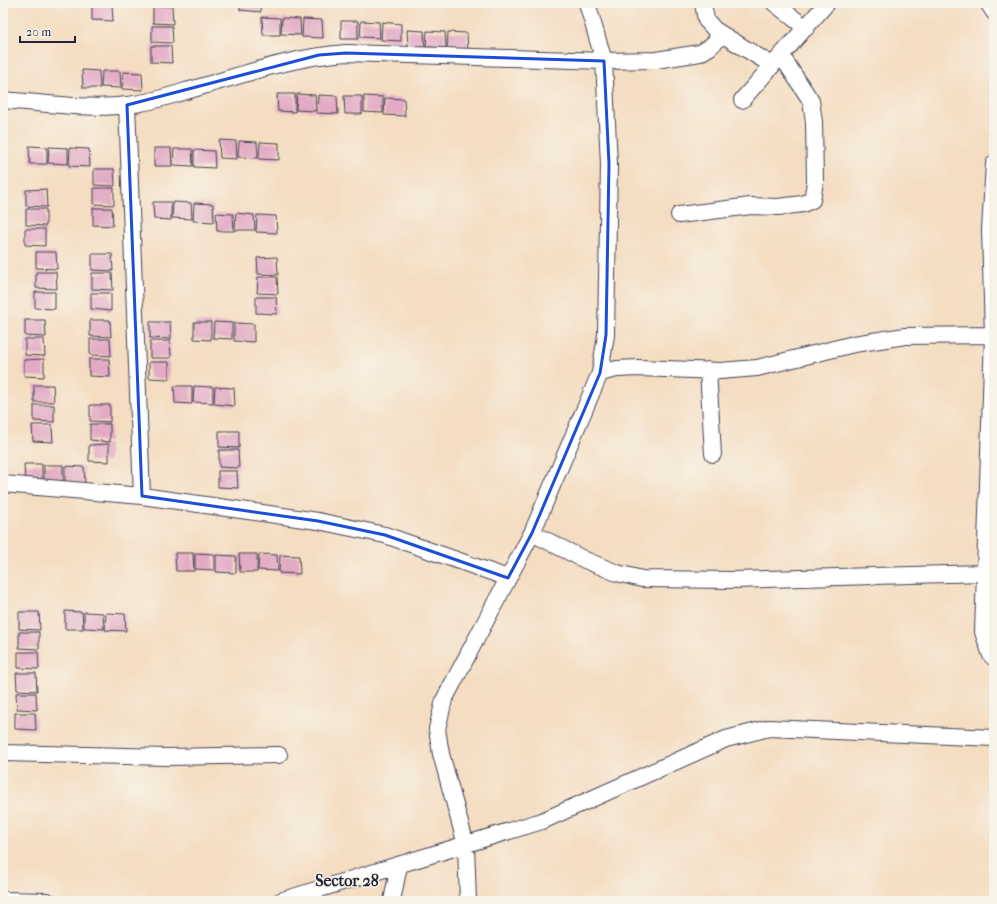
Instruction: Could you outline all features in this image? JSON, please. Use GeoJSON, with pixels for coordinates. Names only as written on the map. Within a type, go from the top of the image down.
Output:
{"type":"FeatureCollection","features":[{"type":"Feature","properties":{"kind":"street"},"geometry":{"type":"LineString","coordinates":[[468,901],[466,846],[441,754],[437,729],[444,700],[532,533],[600,373],[606,335],[609,164],[604,61],[587,3]]}},
{"type":"Feature","properties":{"kind":"street"},"geometry":{"type":"LineString","coordinates":[[679,215],[751,206],[778,207],[797,205],[812,200],[815,182],[814,122],[811,101],[777,60],[722,35],[706,20],[703,3]]}},
{"type":"Feature","properties":{"kind":"street"},"geometry":{"type":"LineString","coordinates":[[774,3],[806,28]]}},
{"type":"Feature","properties":{"kind":"street"},"geometry":{"type":"LineString","coordinates":[[742,100],[827,3]]}},
{"type":"Feature","properties":{"kind":"street"},"geometry":{"type":"LineString","coordinates":[[988,3],[994,12]]}},
{"type":"Feature","properties":{"kind":"street"},"geometry":{"type":"LineString","coordinates":[[3,100],[100,106],[127,105],[157,100],[319,54],[346,52],[604,61],[656,60],[700,53],[710,47],[722,35]]}},
{"type":"Feature","properties":{"kind":"street"},"geometry":{"type":"LineString","coordinates":[[127,105],[142,496]]}},
{"type":"Feature","properties":{"kind":"street"},"geometry":{"type":"LineString","coordinates":[[994,164],[992,230],[994,335],[991,469],[984,573],[983,632],[991,655],[994,658]]}},
{"type":"Feature","properties":{"kind":"street"},"geometry":{"type":"LineString","coordinates":[[600,373],[617,369],[638,368],[708,370],[757,368],[854,344],[905,336],[994,335]]}},
{"type":"Feature","properties":{"kind":"street"},"geometry":{"type":"LineString","coordinates":[[708,370],[712,454]]}},
{"type":"Feature","properties":{"kind":"street"},"geometry":{"type":"LineString","coordinates":[[3,484],[142,496],[318,521],[386,535],[508,578]]}},
{"type":"Feature","properties":{"kind":"street"},"geometry":{"type":"LineString","coordinates":[[532,533],[585,560],[617,573],[642,579],[733,580],[984,573]]}},
{"type":"Feature","properties":{"kind":"street"},"geometry":{"type":"LineString","coordinates":[[280,901],[466,846],[542,821],[726,739],[769,728],[994,738]]}},
{"type":"Feature","properties":{"kind":"street"},"geometry":{"type":"LineString","coordinates":[[3,753],[167,757],[279,754]]}},
{"type":"Feature","properties":{"kind":"street"},"geometry":{"type":"LineString","coordinates":[[392,901],[400,865]]}},
{"type":"Feature","properties":{"kind":"street"},"geometry":{"type":"LineString","coordinates":[[3,900],[47,901]]}},
{"type":"Feature","properties":{"kind":"highlighted area"},"geometry":{"type":"Polygon","coordinates":[[[346,53],[604,61],[609,164],[606,335],[600,373],[532,533],[508,578],[385,535],[318,521],[142,496],[127,105],[319,55],[346,53]]]}},
{"type":"Feature","properties":{"kind":"building"},"geometry":{"type":"Polygon","coordinates":[[[240,3],[260,3],[261,12],[240,10],[240,3]]]}},
{"type":"Feature","properties":{"kind":"building"},"geometry":{"type":"Polygon","coordinates":[[[92,4],[112,4],[113,21],[92,20],[92,4]]]}},
{"type":"Feature","properties":{"kind":"building"},"geometry":{"type":"Polygon","coordinates":[[[153,6],[172,6],[173,24],[153,23],[153,6]]]}},
{"type":"Feature","properties":{"kind":"building"},"geometry":{"type":"Polygon","coordinates":[[[262,17],[280,18],[280,35],[263,35],[262,17]]]}},
{"type":"Feature","properties":{"kind":"building"},"geometry":{"type":"Polygon","coordinates":[[[282,18],[300,19],[301,35],[281,34],[282,18]]]}},
{"type":"Feature","properties":{"kind":"building"},"geometry":{"type":"Polygon","coordinates":[[[303,19],[322,20],[323,38],[302,37],[303,19]]]}},
{"type":"Feature","properties":{"kind":"building"},"geometry":{"type":"Polygon","coordinates":[[[341,21],[358,21],[358,39],[341,39],[341,21]]]}},
{"type":"Feature","properties":{"kind":"building"},"geometry":{"type":"Polygon","coordinates":[[[361,21],[379,22],[380,38],[360,37],[361,21]]]}},
{"type":"Feature","properties":{"kind":"building"},"geometry":{"type":"Polygon","coordinates":[[[382,22],[401,24],[401,41],[381,40],[382,22]]]}},
{"type":"Feature","properties":{"kind":"building"},"geometry":{"type":"Polygon","coordinates":[[[152,26],[172,26],[173,43],[152,42],[152,26]]]}},
{"type":"Feature","properties":{"kind":"building"},"geometry":{"type":"Polygon","coordinates":[[[407,30],[424,31],[425,49],[408,48],[407,30]]]}},
{"type":"Feature","properties":{"kind":"building"},"geometry":{"type":"Polygon","coordinates":[[[427,31],[445,32],[446,48],[426,47],[427,31]]]}},
{"type":"Feature","properties":{"kind":"building"},"geometry":{"type":"Polygon","coordinates":[[[448,32],[467,33],[468,51],[447,49],[448,32]]]}},
{"type":"Feature","properties":{"kind":"building"},"geometry":{"type":"Polygon","coordinates":[[[151,46],[171,46],[172,63],[151,62],[151,46]]]}},
{"type":"Feature","properties":{"kind":"building"},"geometry":{"type":"Polygon","coordinates":[[[82,70],[99,71],[100,88],[83,88],[82,70]]]}},
{"type":"Feature","properties":{"kind":"building"},"geometry":{"type":"Polygon","coordinates":[[[102,71],[120,71],[121,88],[101,87],[102,71]]]}},
{"type":"Feature","properties":{"kind":"building"},"geometry":{"type":"Polygon","coordinates":[[[123,72],[142,73],[143,90],[122,89],[123,72]]]}},
{"type":"Feature","properties":{"kind":"building"},"geometry":{"type":"Polygon","coordinates":[[[277,94],[295,94],[295,112],[278,111],[277,94]]]}},
{"type":"Feature","properties":{"kind":"building"},"geometry":{"type":"Polygon","coordinates":[[[297,94],[315,95],[316,111],[296,110],[297,94]]]}},
{"type":"Feature","properties":{"kind":"building"},"geometry":{"type":"Polygon","coordinates":[[[318,95],[337,96],[338,114],[317,113],[318,95]]]}},
{"type":"Feature","properties":{"kind":"building"},"geometry":{"type":"Polygon","coordinates":[[[344,96],[362,96],[362,114],[345,114],[344,96]]]}},
{"type":"Feature","properties":{"kind":"building"},"geometry":{"type":"Polygon","coordinates":[[[364,96],[383,97],[383,113],[364,112],[364,96]]]}},
{"type":"Feature","properties":{"kind":"building"},"geometry":{"type":"Polygon","coordinates":[[[385,98],[404,99],[405,116],[384,115],[385,98]]]}},
{"type":"Feature","properties":{"kind":"building"},"geometry":{"type":"Polygon","coordinates":[[[219,140],[236,141],[237,159],[220,158],[219,140]]]}},
{"type":"Feature","properties":{"kind":"building"},"geometry":{"type":"Polygon","coordinates":[[[239,141],[257,142],[258,158],[238,157],[239,141]]]}},
{"type":"Feature","properties":{"kind":"building"},"geometry":{"type":"Polygon","coordinates":[[[260,142],[279,143],[279,160],[259,159],[260,142]]]}},
{"type":"Feature","properties":{"kind":"building"},"geometry":{"type":"Polygon","coordinates":[[[29,146],[47,147],[47,164],[30,164],[29,146]]]}},
{"type":"Feature","properties":{"kind":"building"},"geometry":{"type":"Polygon","coordinates":[[[49,147],[68,148],[68,164],[48,163],[49,147]]]}},
{"type":"Feature","properties":{"kind":"building"},"geometry":{"type":"Polygon","coordinates":[[[70,148],[89,149],[90,167],[69,166],[70,148]]]}},
{"type":"Feature","properties":{"kind":"building"},"geometry":{"type":"Polygon","coordinates":[[[154,148],[171,148],[172,166],[154,166],[154,148]]]}},
{"type":"Feature","properties":{"kind":"building"},"geometry":{"type":"Polygon","coordinates":[[[174,149],[192,149],[193,166],[173,165],[174,149]]]}},
{"type":"Feature","properties":{"kind":"building"},"geometry":{"type":"Polygon","coordinates":[[[194,150],[214,151],[215,168],[194,167],[194,150]]]}},
{"type":"Feature","properties":{"kind":"building"},"geometry":{"type":"Polygon","coordinates":[[[94,169],[114,169],[115,186],[94,185],[94,169]]]}},
{"type":"Feature","properties":{"kind":"building"},"geometry":{"type":"Polygon","coordinates":[[[94,188],[114,188],[114,205],[94,204],[94,188]]]}},
{"type":"Feature","properties":{"kind":"building"},"geometry":{"type":"Polygon","coordinates":[[[46,189],[47,207],[26,206],[26,190],[46,189]]]}},
{"type":"Feature","properties":{"kind":"building"},"geometry":{"type":"Polygon","coordinates":[[[153,202],[171,202],[171,220],[154,219],[153,202]]]}},
{"type":"Feature","properties":{"kind":"building"},"geometry":{"type":"Polygon","coordinates":[[[173,202],[191,203],[192,219],[172,218],[173,202]]]}},
{"type":"Feature","properties":{"kind":"building"},"geometry":{"type":"Polygon","coordinates":[[[194,203],[213,204],[214,222],[193,221],[194,203]]]}},
{"type":"Feature","properties":{"kind":"building"},"geometry":{"type":"Polygon","coordinates":[[[93,208],[112,208],[113,226],[93,225],[93,208]]]}},
{"type":"Feature","properties":{"kind":"building"},"geometry":{"type":"Polygon","coordinates":[[[26,209],[46,209],[46,226],[26,225],[26,209]]]}},
{"type":"Feature","properties":{"kind":"building"},"geometry":{"type":"Polygon","coordinates":[[[216,213],[233,214],[234,231],[217,231],[216,213]]]}},
{"type":"Feature","properties":{"kind":"building"},"geometry":{"type":"Polygon","coordinates":[[[236,213],[254,215],[255,230],[235,230],[236,213]]]}},
{"type":"Feature","properties":{"kind":"building"},"geometry":{"type":"Polygon","coordinates":[[[257,215],[276,216],[277,233],[256,232],[257,215]]]}},
{"type":"Feature","properties":{"kind":"building"},"geometry":{"type":"Polygon","coordinates":[[[25,229],[45,229],[45,246],[25,245],[25,229]]]}},
{"type":"Feature","properties":{"kind":"building"},"geometry":{"type":"Polygon","coordinates":[[[36,252],[56,252],[57,269],[36,268],[36,252]]]}},
{"type":"Feature","properties":{"kind":"building"},"geometry":{"type":"Polygon","coordinates":[[[92,254],[112,254],[113,271],[92,270],[92,254]]]}},
{"type":"Feature","properties":{"kind":"building"},"geometry":{"type":"Polygon","coordinates":[[[277,257],[278,275],[258,274],[257,258],[277,257]]]}},
{"type":"Feature","properties":{"kind":"building"},"geometry":{"type":"Polygon","coordinates":[[[36,272],[56,272],[57,289],[36,288],[36,272]]]}},
{"type":"Feature","properties":{"kind":"building"},"geometry":{"type":"Polygon","coordinates":[[[92,273],[112,273],[113,290],[92,289],[92,273]]]}},
{"type":"Feature","properties":{"kind":"building"},"geometry":{"type":"Polygon","coordinates":[[[258,277],[277,277],[278,294],[257,293],[258,277]]]}},
{"type":"Feature","properties":{"kind":"building"},"geometry":{"type":"Polygon","coordinates":[[[35,292],[55,292],[55,309],[35,308],[35,292]]]}},
{"type":"Feature","properties":{"kind":"building"},"geometry":{"type":"Polygon","coordinates":[[[91,293],[111,293],[111,311],[91,309],[91,293]]]}},
{"type":"Feature","properties":{"kind":"building"},"geometry":{"type":"Polygon","coordinates":[[[256,297],[276,297],[277,314],[256,313],[256,297]]]}},
{"type":"Feature","properties":{"kind":"building"},"geometry":{"type":"Polygon","coordinates":[[[25,320],[45,320],[46,337],[25,336],[25,320]]]}},
{"type":"Feature","properties":{"kind":"building"},"geometry":{"type":"Polygon","coordinates":[[[90,320],[110,320],[111,337],[90,336],[90,320]]]}},
{"type":"Feature","properties":{"kind":"building"},"geometry":{"type":"Polygon","coordinates":[[[150,322],[170,322],[171,339],[150,338],[150,322]]]}},
{"type":"Feature","properties":{"kind":"building"},"geometry":{"type":"Polygon","coordinates":[[[194,322],[211,322],[211,340],[194,339],[194,322]]]}},
{"type":"Feature","properties":{"kind":"building"},"geometry":{"type":"Polygon","coordinates":[[[214,322],[232,323],[232,339],[213,338],[214,322]]]}},
{"type":"Feature","properties":{"kind":"building"},"geometry":{"type":"Polygon","coordinates":[[[234,323],[254,324],[254,342],[234,341],[234,323]]]}},
{"type":"Feature","properties":{"kind":"building"},"geometry":{"type":"Polygon","coordinates":[[[25,339],[44,339],[45,356],[25,355],[25,339]]]}},
{"type":"Feature","properties":{"kind":"building"},"geometry":{"type":"Polygon","coordinates":[[[90,339],[110,339],[111,356],[90,355],[90,339]]]}},
{"type":"Feature","properties":{"kind":"building"},"geometry":{"type":"Polygon","coordinates":[[[150,341],[170,341],[171,358],[150,358],[150,341]]]}},
{"type":"Feature","properties":{"kind":"building"},"geometry":{"type":"Polygon","coordinates":[[[44,359],[44,377],[24,376],[24,360],[44,359]]]}},
{"type":"Feature","properties":{"kind":"building"},"geometry":{"type":"Polygon","coordinates":[[[89,359],[109,359],[110,377],[89,376],[89,359]]]}},
{"type":"Feature","properties":{"kind":"building"},"geometry":{"type":"Polygon","coordinates":[[[149,362],[169,362],[169,379],[149,378],[149,362]]]}},
{"type":"Feature","properties":{"kind":"building"},"geometry":{"type":"Polygon","coordinates":[[[34,385],[53,385],[54,402],[34,402],[34,385]]]}},
{"type":"Feature","properties":{"kind":"building"},"geometry":{"type":"Polygon","coordinates":[[[174,386],[192,386],[192,404],[175,403],[174,386]]]}},
{"type":"Feature","properties":{"kind":"building"},"geometry":{"type":"Polygon","coordinates":[[[194,386],[213,387],[213,403],[193,402],[194,386]]]}},
{"type":"Feature","properties":{"kind":"building"},"geometry":{"type":"Polygon","coordinates":[[[215,387],[234,388],[235,406],[214,404],[215,387]]]}},
{"type":"Feature","properties":{"kind":"building"},"geometry":{"type":"Polygon","coordinates":[[[34,405],[54,405],[54,422],[34,421],[34,405]]]}},
{"type":"Feature","properties":{"kind":"building"},"geometry":{"type":"Polygon","coordinates":[[[90,405],[110,405],[110,422],[90,421],[90,405]]]}},
{"type":"Feature","properties":{"kind":"building"},"geometry":{"type":"Polygon","coordinates":[[[90,424],[110,424],[110,442],[90,440],[90,424]]]}},
{"type":"Feature","properties":{"kind":"building"},"geometry":{"type":"Polygon","coordinates":[[[32,425],[52,425],[53,442],[33,441],[32,425]]]}},
{"type":"Feature","properties":{"kind":"building"},"geometry":{"type":"Polygon","coordinates":[[[219,431],[239,431],[239,448],[219,447],[219,431]]]}},
{"type":"Feature","properties":{"kind":"building"},"geometry":{"type":"Polygon","coordinates":[[[109,444],[109,462],[89,461],[89,445],[109,444]]]}},
{"type":"Feature","properties":{"kind":"building"},"geometry":{"type":"Polygon","coordinates":[[[219,450],[238,450],[239,468],[219,467],[219,450]]]}},
{"type":"Feature","properties":{"kind":"building"},"geometry":{"type":"Polygon","coordinates":[[[24,464],[42,464],[42,482],[25,482],[24,464]]]}},
{"type":"Feature","properties":{"kind":"building"},"geometry":{"type":"Polygon","coordinates":[[[44,465],[63,465],[63,481],[44,480],[44,465]]]}},
{"type":"Feature","properties":{"kind":"building"},"geometry":{"type":"Polygon","coordinates":[[[65,466],[84,467],[85,484],[65,483],[65,466]]]}},
{"type":"Feature","properties":{"kind":"building"},"geometry":{"type":"Polygon","coordinates":[[[218,471],[237,471],[238,488],[218,487],[218,471]]]}},
{"type":"Feature","properties":{"kind":"building"},"geometry":{"type":"Polygon","coordinates":[[[175,553],[193,553],[194,571],[176,571],[175,553]]]}},
{"type":"Feature","properties":{"kind":"building"},"geometry":{"type":"Polygon","coordinates":[[[195,553],[214,554],[214,570],[195,569],[195,553]]]}},
{"type":"Feature","properties":{"kind":"building"},"geometry":{"type":"Polygon","coordinates":[[[239,554],[257,554],[257,572],[240,572],[239,554]]]}},
{"type":"Feature","properties":{"kind":"building"},"geometry":{"type":"Polygon","coordinates":[[[259,554],[277,555],[278,571],[258,570],[259,554]]]}},
{"type":"Feature","properties":{"kind":"building"},"geometry":{"type":"Polygon","coordinates":[[[216,555],[236,556],[236,573],[216,572],[216,555]]]}},
{"type":"Feature","properties":{"kind":"building"},"geometry":{"type":"Polygon","coordinates":[[[280,555],[299,556],[300,574],[279,573],[280,555]]]}},
{"type":"Feature","properties":{"kind":"building"},"geometry":{"type":"Polygon","coordinates":[[[65,611],[82,612],[83,629],[65,629],[65,611]]]}},
{"type":"Feature","properties":{"kind":"building"},"geometry":{"type":"Polygon","coordinates":[[[19,612],[39,612],[40,630],[19,629],[19,612]]]}},
{"type":"Feature","properties":{"kind":"building"},"geometry":{"type":"Polygon","coordinates":[[[84,612],[103,613],[104,629],[84,628],[84,612]]]}},
{"type":"Feature","properties":{"kind":"building"},"geometry":{"type":"Polygon","coordinates":[[[106,613],[125,614],[126,631],[105,630],[106,613]]]}},
{"type":"Feature","properties":{"kind":"building"},"geometry":{"type":"Polygon","coordinates":[[[19,632],[39,632],[39,649],[19,648],[19,632]]]}},
{"type":"Feature","properties":{"kind":"building"},"geometry":{"type":"Polygon","coordinates":[[[18,652],[38,652],[39,669],[18,668],[18,652]]]}},
{"type":"Feature","properties":{"kind":"building"},"geometry":{"type":"Polygon","coordinates":[[[16,673],[36,673],[37,691],[17,690],[16,673]]]}},
{"type":"Feature","properties":{"kind":"building"},"geometry":{"type":"Polygon","coordinates":[[[16,693],[36,693],[37,710],[17,709],[16,693]]]}},
{"type":"Feature","properties":{"kind":"building"},"geometry":{"type":"Polygon","coordinates":[[[15,713],[35,713],[36,730],[15,729],[15,713]]]}},
{"type":"Feature","properties":{"kind":"district","name":"Sector 28"},"geometry":{"type":"Point","coordinates":[347,880]}}]}
